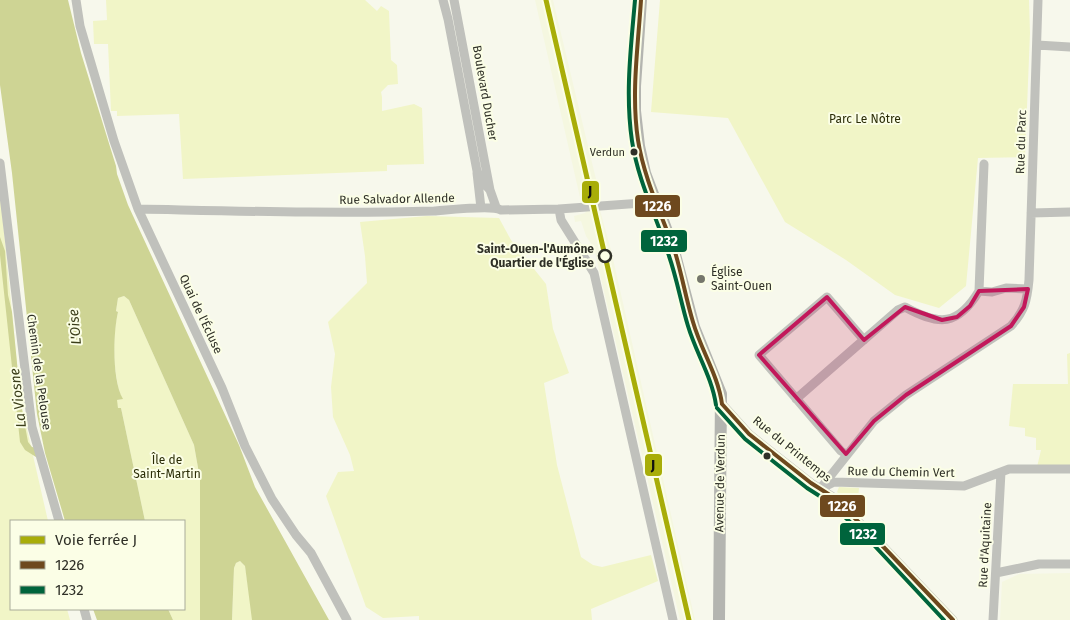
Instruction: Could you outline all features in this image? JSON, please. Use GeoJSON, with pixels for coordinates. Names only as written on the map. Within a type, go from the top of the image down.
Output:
{"type":"FeatureCollection","features":[{"type":"Feature","properties":{"kind":"main road","name":"Avenue de Verdun"},"geometry":{"type":"LineString","coordinates":[[641,0],[634,86],[635,122],[643,164],[673,247],[698,338],[720,390],[722,404],[719,620]]}},
{"type":"Feature","properties":{"kind":"street","name":"Quai de l'Écluse"},"geometry":{"type":"LineString","coordinates":[[76,0],[83,36],[114,141],[138,209],[222,388],[245,446],[272,499],[296,535],[311,553],[348,620]]}},
{"type":"Feature","properties":{"kind":"street","name":"Boulevard Ducher"},"geometry":{"type":"LineString","coordinates":[[443,0],[477,171],[480,179],[490,190]]}},
{"type":"Feature","properties":{"kind":"street","name":"Boulevard Ducher"},"geometry":{"type":"LineString","coordinates":[[454,0],[490,190],[496,207]]}},
{"type":"Feature","properties":{"kind":"street","name":"Rue du Parc"},"geometry":{"type":"LineString","coordinates":[[820,489],[874,421],[906,395],[1011,326],[1021,315],[1028,289],[1038,0]]}},
{"type":"Feature","properties":{"kind":"street"},"geometry":{"type":"LineString","coordinates":[[1037,45],[1070,47]]}},
{"type":"Feature","properties":{"kind":"street","name":"Chemin de la Pelouse"},"geometry":{"type":"LineString","coordinates":[[0,163],[32,427],[59,520]]}},
{"type":"Feature","properties":{"kind":"street"},"geometry":{"type":"LineString","coordinates":[[796,399],[898,310],[905,307],[928,318],[942,320],[957,317],[970,306],[979,292],[984,164]]}},
{"type":"Feature","properties":{"kind":"street","name":"Boulevard Ducher"},"geometry":{"type":"LineString","coordinates":[[477,171],[476,179],[481,208]]}},
{"type":"Feature","properties":{"kind":"street","name":"Rue Salvador Allende"},"geometry":{"type":"LineString","coordinates":[[138,209],[352,213],[467,210],[496,207],[501,210],[559,209],[656,202]]}},
{"type":"Feature","properties":{"kind":"street"},"geometry":{"type":"LineString","coordinates":[[559,209],[562,220],[592,267],[597,282],[673,620]]}},
{"type":"Feature","properties":{"kind":"street"},"geometry":{"type":"LineString","coordinates":[[1031,213],[1070,212]]}},
{"type":"Feature","properties":{"kind":"street"},"geometry":{"type":"LineString","coordinates":[[979,292],[992,292],[1006,288],[1028,289]]}},
{"type":"Feature","properties":{"kind":"street"},"geometry":{"type":"LineString","coordinates":[[846,454],[841,451],[759,355],[827,298],[864,340]]}},
{"type":"Feature","properties":{"kind":"street","name":"Rue du Printemps"},"geometry":{"type":"LineString","coordinates":[[722,404],[749,434],[833,497],[876,538],[952,620]]}},
{"type":"Feature","properties":{"kind":"street","name":"Rue du Chemin Vert"},"geometry":{"type":"LineString","coordinates":[[820,489],[834,482],[964,486],[1009,469],[1070,469]]}},
{"type":"Feature","properties":{"kind":"street","name":"Rue d'Aquitaine"},"geometry":{"type":"LineString","coordinates":[[993,620],[1001,472]]}},
{"type":"Feature","properties":{"kind":"street"},"geometry":{"type":"LineString","coordinates":[[996,573],[1039,564],[1070,564]]}},
{"type":"Feature","properties":{"kind":"highlighted area"},"geometry":{"type":"Polygon","coordinates":[[[1028,289],[1024,307],[1011,326],[906,395],[874,421],[846,454],[759,355],[827,297],[864,340],[905,307],[942,320],[957,317],[970,306],[979,291],[1028,289]]]}},
{"type":"Feature","properties":{"kind":"shaded area"},"geometry":{"type":"Polygon","coordinates":[[[535,0],[553,0],[601,200],[581,202],[535,0]]]}},
{"type":"Feature","properties":{"kind":"shaded area"},"geometry":{"type":"Polygon","coordinates":[[[600,210],[611,250],[695,620],[680,620],[594,248],[586,236],[581,221],[575,222],[574,216],[586,211],[600,210]]]}},
{"type":"Feature","properties":{"kind":"shaded area"},"geometry":{"type":"Polygon","coordinates":[[[1070,573],[1070,620],[1000,620],[1002,582],[1019,574],[1070,573]]]}},
{"type":"Feature","properties":{"kind":"green space"},"geometry":{"type":"Polygon","coordinates":[[[106,0],[365,0],[377,11],[381,6],[389,11],[391,60],[397,65],[398,84],[388,85],[381,92],[382,111],[414,104],[422,108],[424,164],[387,165],[387,171],[183,179],[179,114],[117,116],[117,111],[111,111],[108,44],[94,44],[93,21],[107,20],[106,0]]]}},
{"type":"Feature","properties":{"kind":"green space","name":"Parc Le Nôtre"},"geometry":{"type":"Polygon","coordinates":[[[660,0],[1029,0],[1030,33],[1025,157],[978,158],[966,286],[939,308],[895,295],[846,260],[785,222],[728,118],[651,112],[660,0]]]}},
{"type":"Feature","properties":{"kind":"green space"},"geometry":{"type":"Polygon","coordinates":[[[0,192],[21,403],[48,520],[10,520],[10,610],[67,610],[70,620],[0,620],[0,192]]]}},
{"type":"Feature","properties":{"kind":"green space"},"geometry":{"type":"Polygon","coordinates":[[[427,216],[499,218],[511,240],[546,284],[553,329],[569,373],[544,383],[557,465],[581,557],[593,565],[602,567],[651,555],[658,581],[591,609],[592,620],[419,620],[419,616],[383,618],[366,607],[326,496],[338,472],[354,471],[350,455],[333,417],[331,387],[335,354],[328,322],[367,283],[360,222],[427,216]]]}},
{"type":"Feature","properties":{"kind":"green space","name":"Île de Saint-Martin"},"geometry":{"type":"Polygon","coordinates":[[[124,296],[129,300],[194,445],[200,479],[200,620],[173,620],[168,610],[185,610],[185,520],[145,520],[121,408],[118,408],[116,400],[122,399],[114,356],[118,298],[124,296]]]}},
{"type":"Feature","properties":{"kind":"green space"},"geometry":{"type":"Polygon","coordinates":[[[1070,353],[1070,466],[1037,467],[1041,450],[1036,450],[1036,438],[1025,436],[1025,428],[1009,426],[1013,384],[1068,384],[1067,354],[1070,353]]]}},
{"type":"Feature","properties":{"kind":"green space"},"geometry":{"type":"Polygon","coordinates":[[[839,487],[859,488],[858,499],[844,498],[837,492],[839,487]]]}},
{"type":"Feature","properties":{"kind":"green space"},"geometry":{"type":"Polygon","coordinates":[[[240,561],[245,566],[253,620],[232,620],[234,568],[236,563],[240,561]]]}},
{"type":"Feature","properties":{"kind":"water","name":"L'Oise"},"geometry":{"type":"Polygon","coordinates":[[[0,0],[68,0],[81,53],[128,205],[239,445],[255,487],[329,620],[252,620],[245,566],[240,561],[236,563],[234,568],[232,620],[200,620],[200,479],[194,445],[129,300],[124,296],[118,298],[116,311],[118,312],[114,357],[119,391],[123,399],[117,400],[118,408],[121,408],[145,520],[65,520],[45,453],[37,414],[12,173],[0,85],[0,0]]]}},
{"type":"Feature","properties":{"kind":"water","name":"La Viosne"},"geometry":{"type":"Polygon","coordinates":[[[0,237],[5,251],[8,295],[12,312],[21,404],[28,442],[32,447],[37,448],[36,457],[25,450],[20,442],[0,255],[0,237]]]}},
{"type":"Feature","properties":{"kind":"water"},"geometry":{"type":"Polygon","coordinates":[[[93,610],[168,610],[173,620],[97,620],[93,610]]]}},
{"type":"Feature","properties":{"kind":"rail line","name":"J"},"geometry":{"type":"LineString","coordinates":[[546,0],[689,620]]}},
{"type":"Feature","properties":{"kind":"transit line","name":"1232"},"geometry":{"type":"LineString","coordinates":[[635,0],[629,88],[632,141],[643,185],[672,265],[688,326],[711,385],[716,405]]}},
{"type":"Feature","properties":{"kind":"transit line","name":"1226"},"geometry":{"type":"LineString","coordinates":[[641,0],[635,88],[638,140],[644,169],[675,252],[693,322],[717,383],[722,404]]}},
{"type":"Feature","properties":{"kind":"transit line","name":"1226"},"geometry":{"type":"LineString","coordinates":[[722,404],[749,434],[811,483],[833,497],[953,620]]}},
{"type":"Feature","properties":{"kind":"transit line","name":"1232"},"geometry":{"type":"LineString","coordinates":[[717,408],[745,439],[807,488],[829,502],[871,542],[944,620]]}},
{"type":"Feature","properties":{"kind":"place","name":"Verdun"},"geometry":{"type":"Point","coordinates":[634,152]}},
{"type":"Feature","properties":{"kind":"place","name":"Saint-Ouen-l'Aumône Quartier de l'Église"},"geometry":{"type":"Point","coordinates":[605,256]}},
{"type":"Feature","properties":{"kind":"place","name":"Église Saint-Ouen"},"geometry":{"type":"Point","coordinates":[701,279]}}]}
